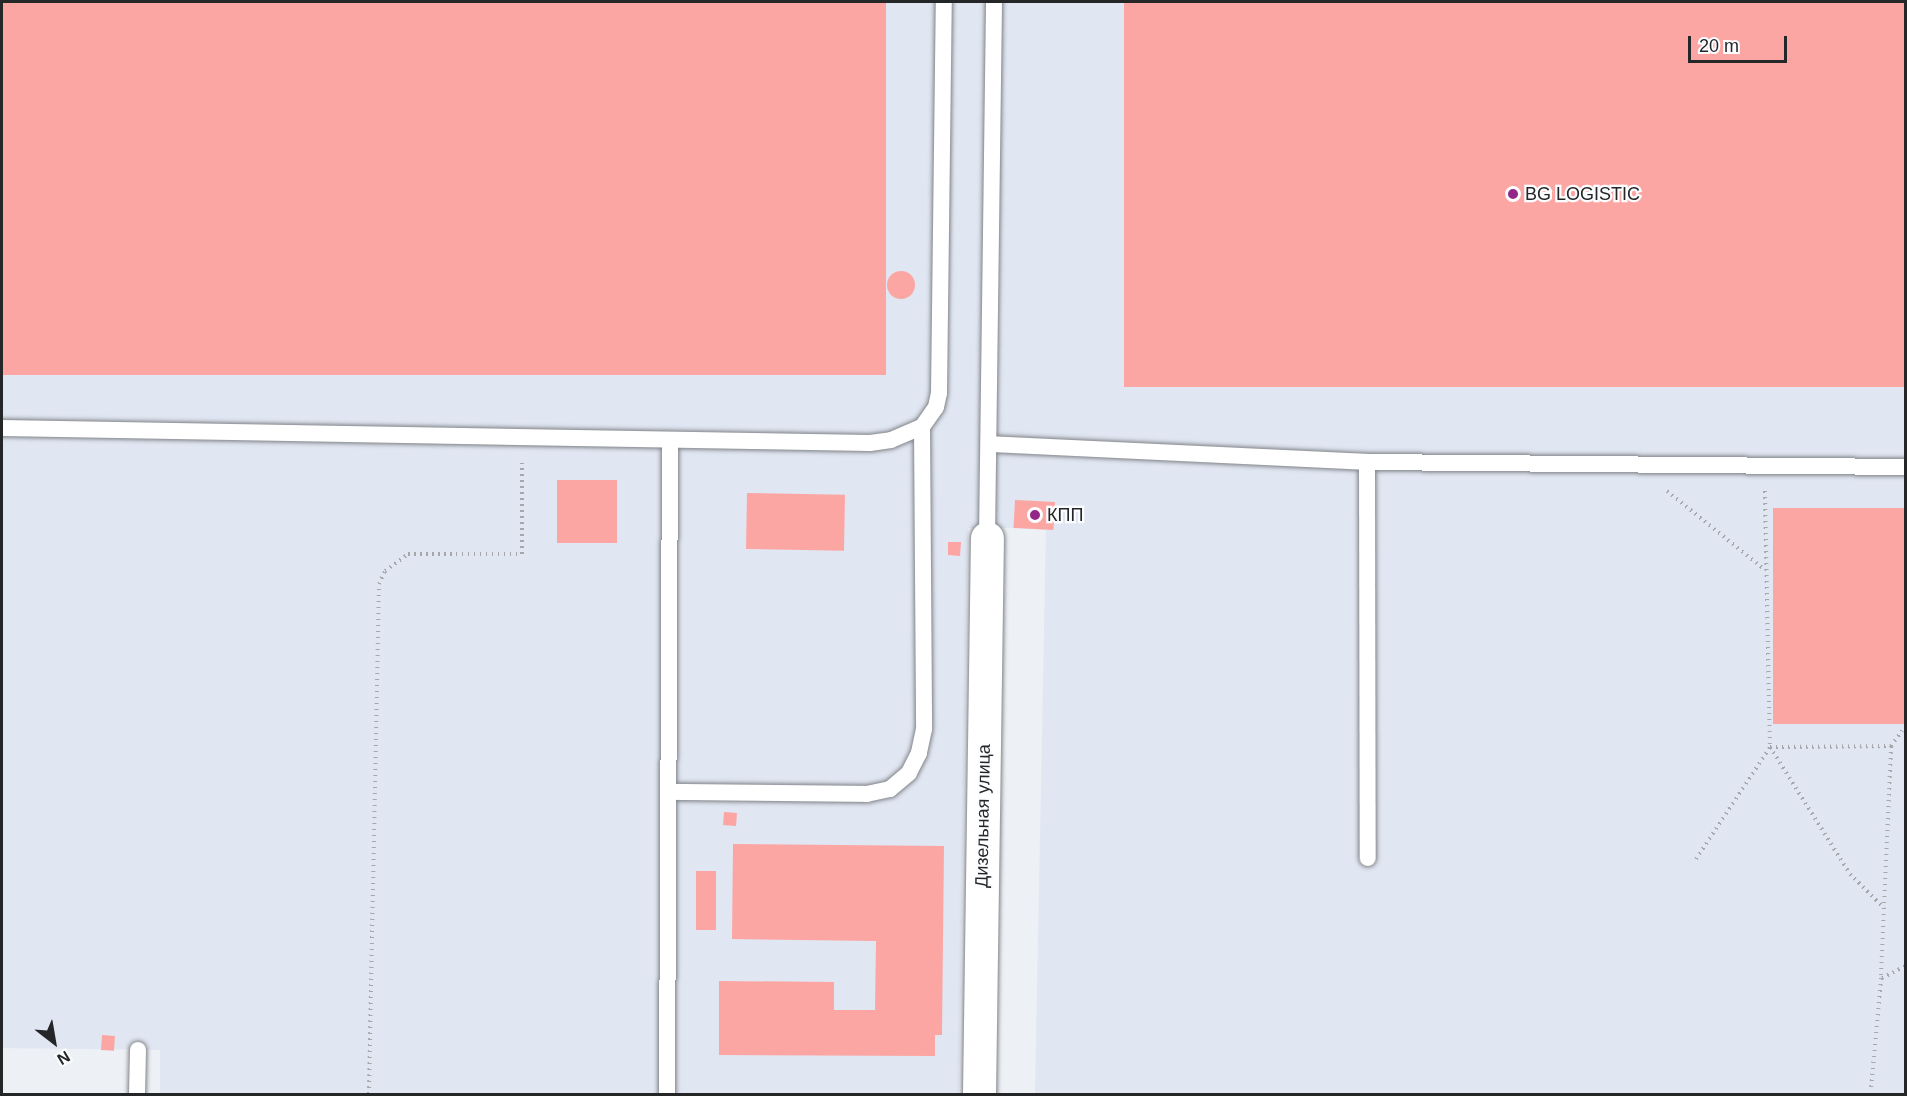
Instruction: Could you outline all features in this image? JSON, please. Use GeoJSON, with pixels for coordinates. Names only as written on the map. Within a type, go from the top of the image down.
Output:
{"type":"FeatureCollection","features":[{"type":"Feature","properties":{"kind":"street","name":"Дизельная улица"},"geometry":{"type":"LineString","coordinates":[[979,1095],[987,538]]}},
{"type":"Feature","properties":{"kind":"lane"},"geometry":{"type":"LineString","coordinates":[[2,428],[870,443],[891,440],[922,427],[936,407],[939,393],[944,2]]}},
{"type":"Feature","properties":{"kind":"lane"},"geometry":{"type":"LineString","coordinates":[[987,538],[994,2]]}},
{"type":"Feature","properties":{"kind":"lane"},"geometry":{"type":"LineString","coordinates":[[668,792],[867,794],[890,789],[909,773],[919,753],[924,729],[922,427]]}},
{"type":"Feature","properties":{"kind":"lane"},"geometry":{"type":"LineString","coordinates":[[667,1095],[670,440]]}},
{"type":"Feature","properties":{"kind":"lane"},"geometry":{"type":"LineString","coordinates":[[989,444],[1367,462],[1905,467]]}},
{"type":"Feature","properties":{"kind":"lane"},"geometry":{"type":"LineString","coordinates":[[1367,462],[1368,858]]}},
{"type":"Feature","properties":{"kind":"lane"},"geometry":{"type":"LineString","coordinates":[[137,1095],[138,1050]]}},
{"type":"Feature","properties":{"kind":"path"},"geometry":{"type":"LineString","coordinates":[[369,1095],[379,584],[391,566],[408,554],[522,554],[522,463]]}},
{"type":"Feature","properties":{"kind":"path"},"geometry":{"type":"LineString","coordinates":[[1664,488],[1764,570]]}},
{"type":"Feature","properties":{"kind":"path"},"geometry":{"type":"LineString","coordinates":[[1765,491],[1764,570],[1770,747],[1850,874],[1884,908]]}},
{"type":"Feature","properties":{"kind":"path"},"geometry":{"type":"LineString","coordinates":[[1871,1089],[1881,978],[1891,746],[1902,731]]}},
{"type":"Feature","properties":{"kind":"path"},"geometry":{"type":"LineString","coordinates":[[1770,747],[1891,746]]}},
{"type":"Feature","properties":{"kind":"path"},"geometry":{"type":"LineString","coordinates":[[1696,859],[1770,747]]}},
{"type":"Feature","properties":{"kind":"path"},"geometry":{"type":"LineString","coordinates":[[1881,978],[1905,966]]}},
{"type":"Feature","properties":{"kind":"shaded area"},"geometry":{"type":"Polygon","coordinates":[[[2,2],[1905,2],[1905,1094],[1035,1094],[1046,530],[1014,528],[968,528],[959,1094],[160,1094],[160,1050],[2,1048],[2,2]]]}},
{"type":"Feature","properties":{"kind":"building"},"geometry":{"type":"Polygon","coordinates":[[[2,2],[886,2],[886,375],[2,375],[2,2]]]}},
{"type":"Feature","properties":{"kind":"building","name":"BG LOGISTIC"},"geometry":{"type":"Polygon","coordinates":[[[1124,2],[1906,2],[1906,387],[1124,387],[1124,2]]]}},
{"type":"Feature","properties":{"kind":"building"},"geometry":{"type":"Polygon","coordinates":[[[901,271],[911,275],[915,285],[911,295],[901,299],[891,295],[887,285],[891,275],[901,271]]]}},
{"type":"Feature","properties":{"kind":"building"},"geometry":{"type":"Polygon","coordinates":[[[557,480],[617,480],[617,543],[557,543],[557,480]]]}},
{"type":"Feature","properties":{"kind":"building"},"geometry":{"type":"Polygon","coordinates":[[[747,493],[845,495],[844,551],[746,549],[747,493]]]}},
{"type":"Feature","properties":{"kind":"building","name":"КПП"},"geometry":{"type":"Polygon","coordinates":[[[1015,500],[1055,502],[1053,530],[1014,528],[1015,500]]]}},
{"type":"Feature","properties":{"kind":"building"},"geometry":{"type":"Polygon","coordinates":[[[1773,508],[1906,508],[1906,724],[1773,724],[1773,508]]]}},
{"type":"Feature","properties":{"kind":"building"},"geometry":{"type":"Polygon","coordinates":[[[948,542],[961,542],[960,556],[948,555],[948,542]]]}},
{"type":"Feature","properties":{"kind":"building"},"geometry":{"type":"Polygon","coordinates":[[[724,812],[737,813],[736,826],[723,825],[724,812]]]}},
{"type":"Feature","properties":{"kind":"building"},"geometry":{"type":"Polygon","coordinates":[[[733,844],[944,846],[942,1035],[935,1035],[935,1056],[719,1055],[719,981],[834,982],[834,1010],[875,1010],[876,941],[732,939],[733,844]]]}},
{"type":"Feature","properties":{"kind":"building"},"geometry":{"type":"Polygon","coordinates":[[[696,871],[716,871],[716,930],[696,930],[696,871]]]}},
{"type":"Feature","properties":{"kind":"building"},"geometry":{"type":"Polygon","coordinates":[[[102,1035],[115,1036],[114,1051],[101,1050],[102,1035]]]}},
{"type":"Feature","properties":{"kind":"place","name":"BG LOGISTIC"},"geometry":{"type":"Point","coordinates":[1513,194]}},
{"type":"Feature","properties":{"kind":"place","name":"КПП"},"geometry":{"type":"Point","coordinates":[1035,515]}}]}
